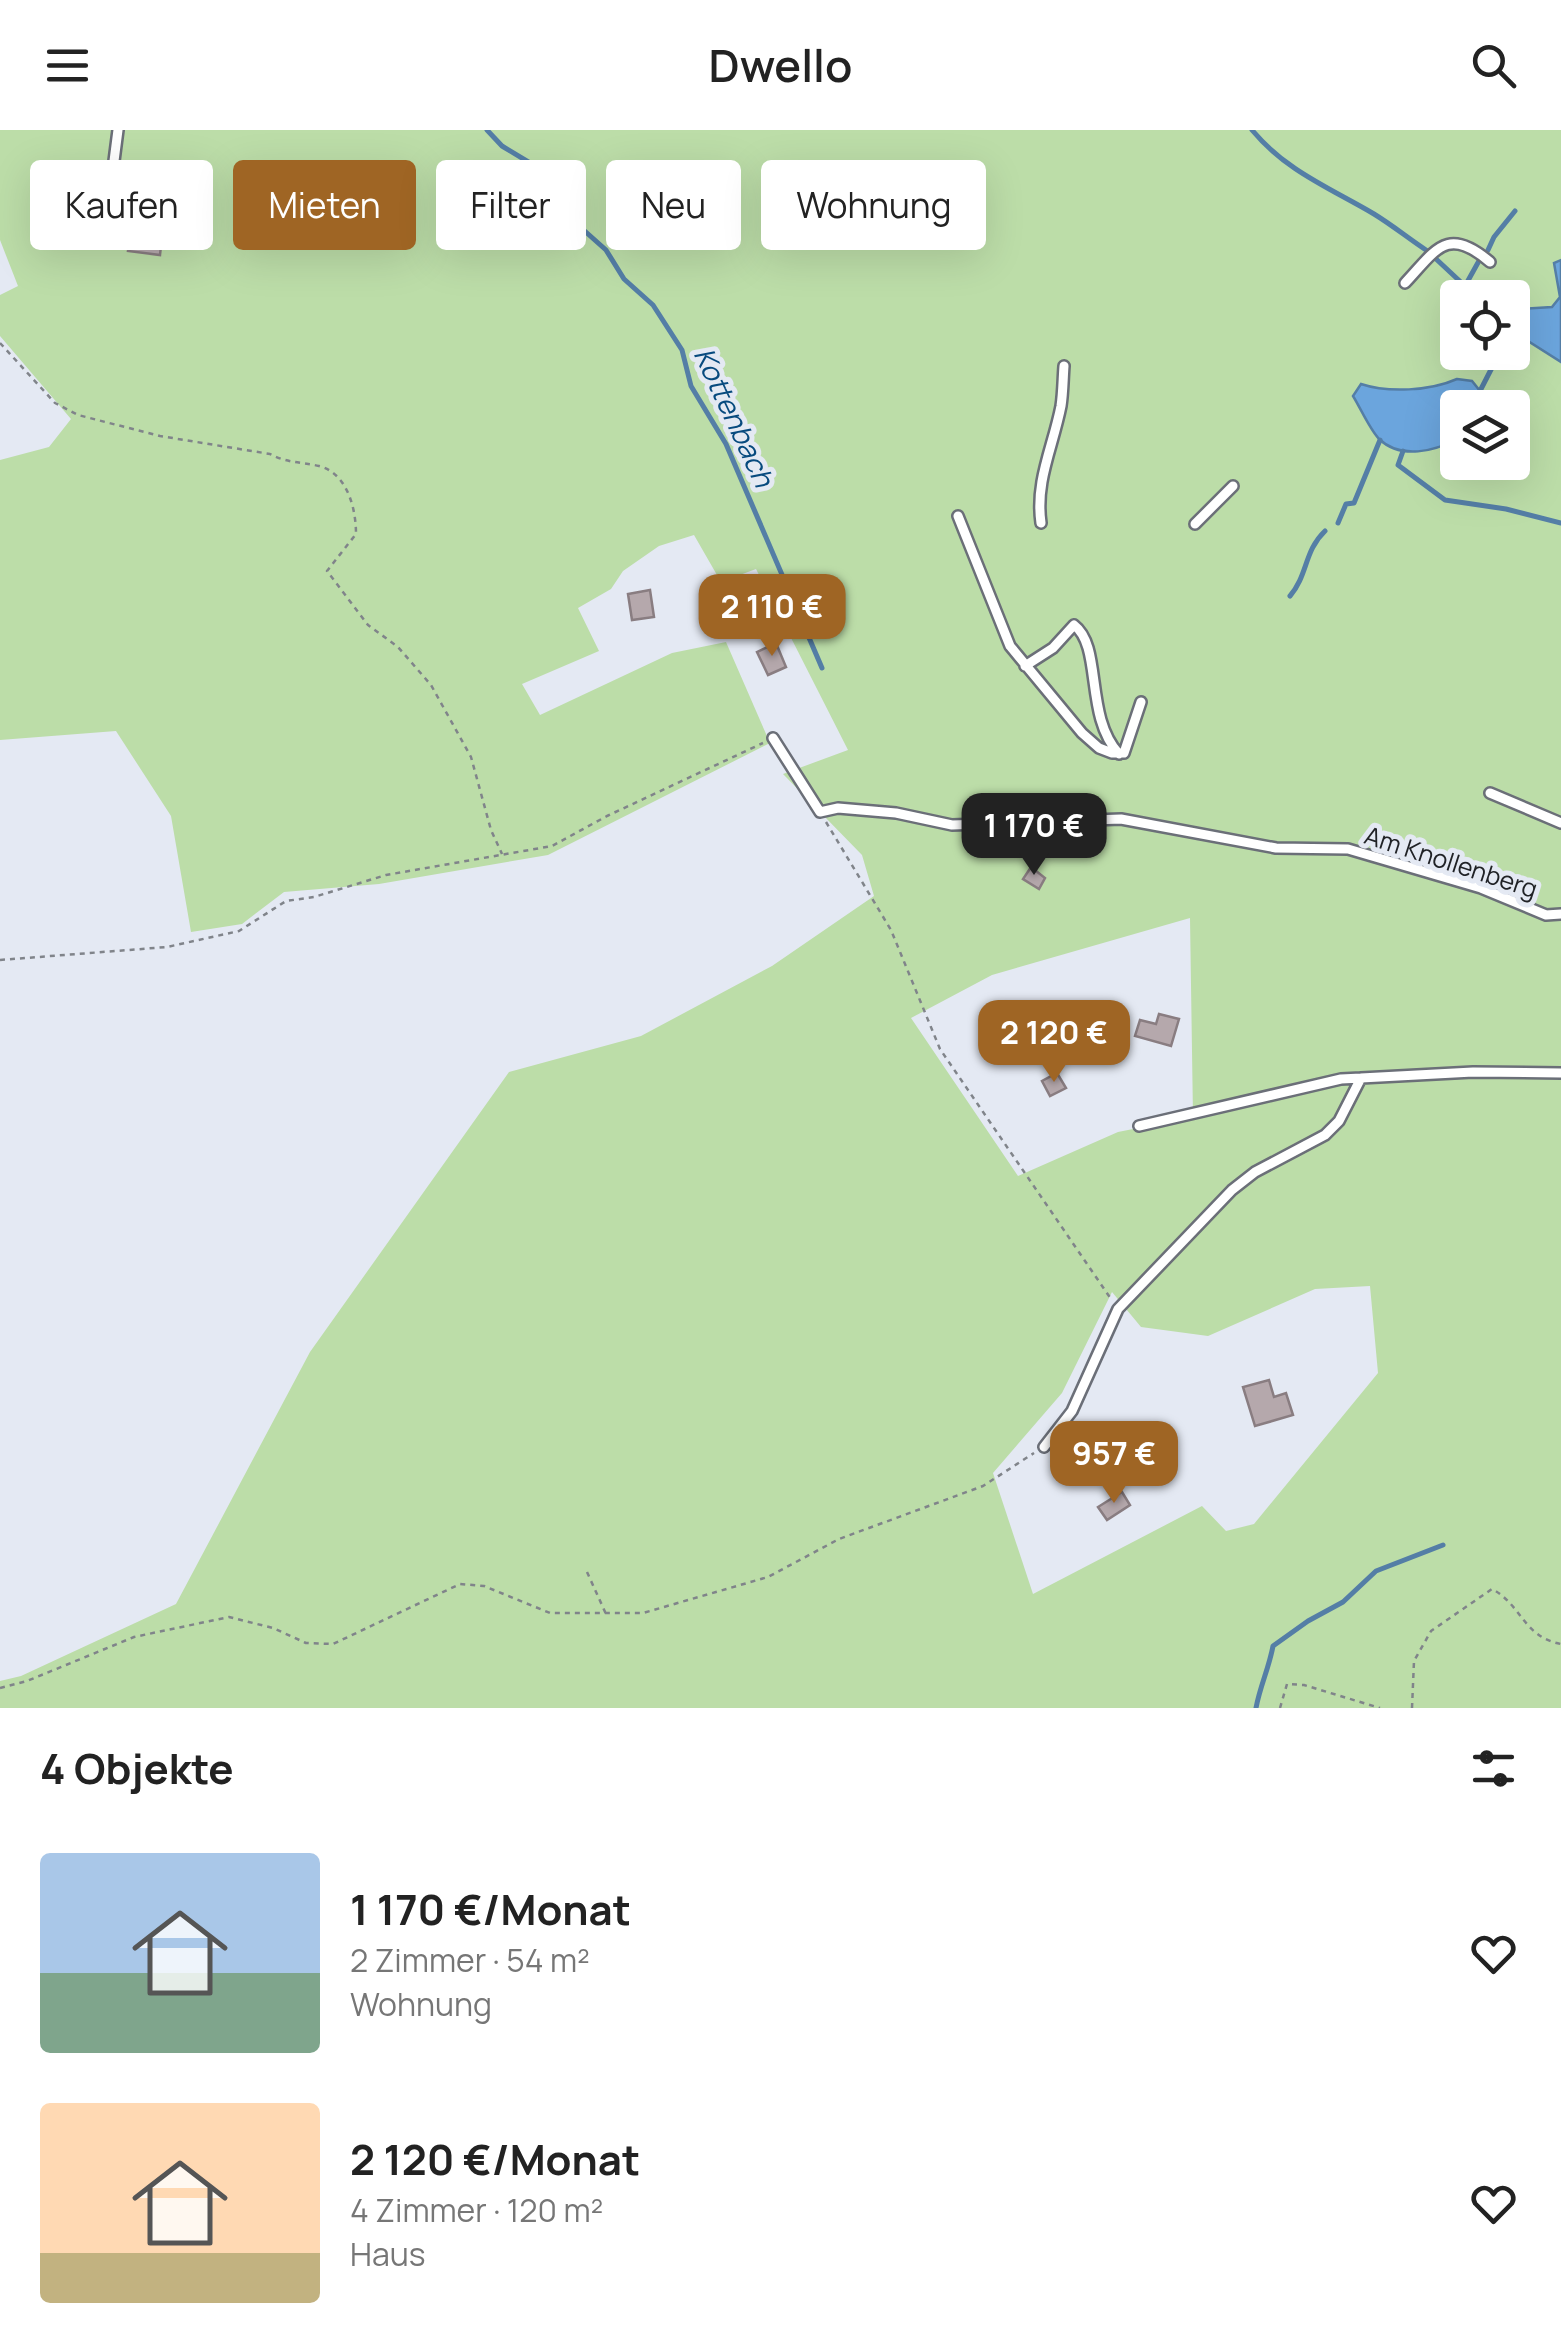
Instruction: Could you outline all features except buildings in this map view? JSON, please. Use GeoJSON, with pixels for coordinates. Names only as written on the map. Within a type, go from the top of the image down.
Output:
{"type":"FeatureCollection","features":[{"type":"Feature","properties":{"kind":"lane"},"geometry":{"type":"LineString","coordinates":[[114,160],[118,130]]}},
{"type":"Feature","properties":{"kind":"lane"},"geometry":{"type":"LineString","coordinates":[[1405,283],[1436,247],[1448,242],[1473,247],[1490,262]]}},
{"type":"Feature","properties":{"kind":"lane"},"geometry":{"type":"LineString","coordinates":[[1041,523],[1038,502],[1042,474],[1061,406],[1064,366]]}},
{"type":"Feature","properties":{"kind":"lane"},"geometry":{"type":"LineString","coordinates":[[1195,524],[1233,486]]}},
{"type":"Feature","properties":{"kind":"lane"},"geometry":{"type":"LineString","coordinates":[[958,516],[1010,646],[1082,733],[1099,748],[1124,753],[1141,702]]}},
{"type":"Feature","properties":{"kind":"lane"},"geometry":{"type":"LineString","coordinates":[[1024,666],[1062,640],[1074,625],[1082,632],[1090,647],[1093,689],[1102,729],[1119,754]]}},
{"type":"Feature","properties":{"kind":"lane"},"geometry":{"type":"LineString","coordinates":[[773,738],[820,812]]}},
{"type":"Feature","properties":{"kind":"lane"},"geometry":{"type":"LineString","coordinates":[[1490,794],[1561,824]]}},
{"type":"Feature","properties":{"kind":"lane","name":"Am Knollenberg"},"geometry":{"type":"LineString","coordinates":[[820,812],[838,808],[896,813],[952,825],[1121,819],[1276,848],[1348,849],[1482,888],[1546,915],[1561,914]]}},
{"type":"Feature","properties":{"kind":"lane"},"geometry":{"type":"LineString","coordinates":[[1139,1126],[1342,1079],[1458,1072],[1561,1073]]}},
{"type":"Feature","properties":{"kind":"lane"},"geometry":{"type":"LineString","coordinates":[[1044,1447],[1072,1411],[1118,1309],[1232,1190],[1339,1122],[1361,1078]]}},
{"type":"Feature","properties":{"kind":"path"},"geometry":{"type":"LineString","coordinates":[[0,342],[55,404],[78,415],[160,436],[270,454],[285,462],[321,467],[338,475],[356,514],[356,534],[326,570],[368,625],[398,647],[431,686],[472,757],[490,830],[502,854]]}},
{"type":"Feature","properties":{"kind":"path"},"geometry":{"type":"LineString","coordinates":[[0,960],[167,947],[239,931],[286,901],[314,897],[386,875],[552,846],[773,738]]}},
{"type":"Feature","properties":{"kind":"path"},"geometry":{"type":"LineString","coordinates":[[820,812],[892,930],[940,1048],[1118,1309]]}},
{"type":"Feature","properties":{"kind":"path"},"geometry":{"type":"LineString","coordinates":[[0,1688],[134,1638],[229,1617],[274,1628],[306,1644],[332,1644],[460,1584],[484,1586],[550,1613],[643,1614],[768,1576],[838,1539],[982,1486],[1044,1447]]}},
{"type":"Feature","properties":{"kind":"path"},"geometry":{"type":"LineString","coordinates":[[588,1572],[606,1616]]}},
{"type":"Feature","properties":{"kind":"path"},"geometry":{"type":"LineString","coordinates":[[1412,1708],[1414,1661],[1431,1632],[1492,1589],[1506,1596],[1522,1621],[1544,1641],[1561,1644]]}},
{"type":"Feature","properties":{"kind":"path"},"geometry":{"type":"LineString","coordinates":[[1280,1708],[1287,1684],[1304,1685],[1380,1708]]}},
{"type":"Feature","properties":{"kind":"green space"},"geometry":{"type":"Polygon","coordinates":[[[0,130],[1561,130],[1561,1708],[0,1708],[0,1681],[21,1676],[176,1604],[310,1352],[509,1072],[641,1036],[772,966],[874,896],[862,855],[783,774],[848,750],[756,569],[721,582],[694,535],[659,546],[623,571],[611,589],[578,608],[599,651],[522,684],[540,715],[672,653],[726,642],[770,743],[548,855],[379,884],[284,892],[242,924],[191,932],[171,816],[116,731],[0,740],[0,460],[49,447],[71,419],[0,336],[0,295],[18,286],[0,240],[0,130]],[[1190,918],[992,975],[911,1018],[1018,1176],[1118,1132],[1193,1117],[1190,918]],[[1370,1286],[1315,1289],[1208,1336],[1141,1327],[1112,1292],[1062,1393],[993,1473],[1033,1594],[1202,1506],[1226,1531],[1254,1524],[1378,1373],[1370,1286]]]}},
{"type":"Feature","properties":{"kind":"water"},"geometry":{"type":"Polygon","coordinates":[[[1561,260],[1561,362],[1530,342],[1530,308],[1552,307],[1560,297],[1554,263],[1561,260]]]}},
{"type":"Feature","properties":{"kind":"water"},"geometry":{"type":"Polygon","coordinates":[[[1457,379],[1472,381],[1479,390],[1440,390],[1440,447],[1428,450],[1397,450],[1388,446],[1375,435],[1353,396],[1361,384],[1384,389],[1434,386],[1457,379]]]}},
{"type":"Feature","properties":{"kind":"waterway","name":"Kottenbach"},"geometry":{"type":"LineString","coordinates":[[487,130],[502,146],[555,178],[560,209],[606,250],[624,279],[653,305],[682,350],[691,386],[726,444],[822,668]]}},
{"type":"Feature","properties":{"kind":"waterway"},"geometry":{"type":"LineString","coordinates":[[1252,130],[1294,168],[1374,214],[1426,250]]}},
{"type":"Feature","properties":{"kind":"waterway"},"geometry":{"type":"LineString","coordinates":[[1488,250],[1515,211]]}},
{"type":"Feature","properties":{"kind":"waterway"},"geometry":{"type":"LineString","coordinates":[[1435,258],[1459,280]]}},
{"type":"Feature","properties":{"kind":"waterway"},"geometry":{"type":"LineString","coordinates":[[1468,280],[1480,259]]}},
{"type":"Feature","properties":{"kind":"waterway"},"geometry":{"type":"LineString","coordinates":[[1481,390],[1491,370]]}},
{"type":"Feature","properties":{"kind":"waterway"},"geometry":{"type":"LineString","coordinates":[[1338,523],[1346,504],[1354,503],[1380,440]]}},
{"type":"Feature","properties":{"kind":"waterway"},"geometry":{"type":"LineString","coordinates":[[1403,451],[1398,465],[1445,500],[1506,509],[1561,523]]}},
{"type":"Feature","properties":{"kind":"waterway"},"geometry":{"type":"LineString","coordinates":[[1290,596],[1325,531]]}},
{"type":"Feature","properties":{"kind":"waterway"},"geometry":{"type":"LineString","coordinates":[[1256,1708],[1273,1646],[1343,1602],[1376,1571],[1443,1545]]}}]}
